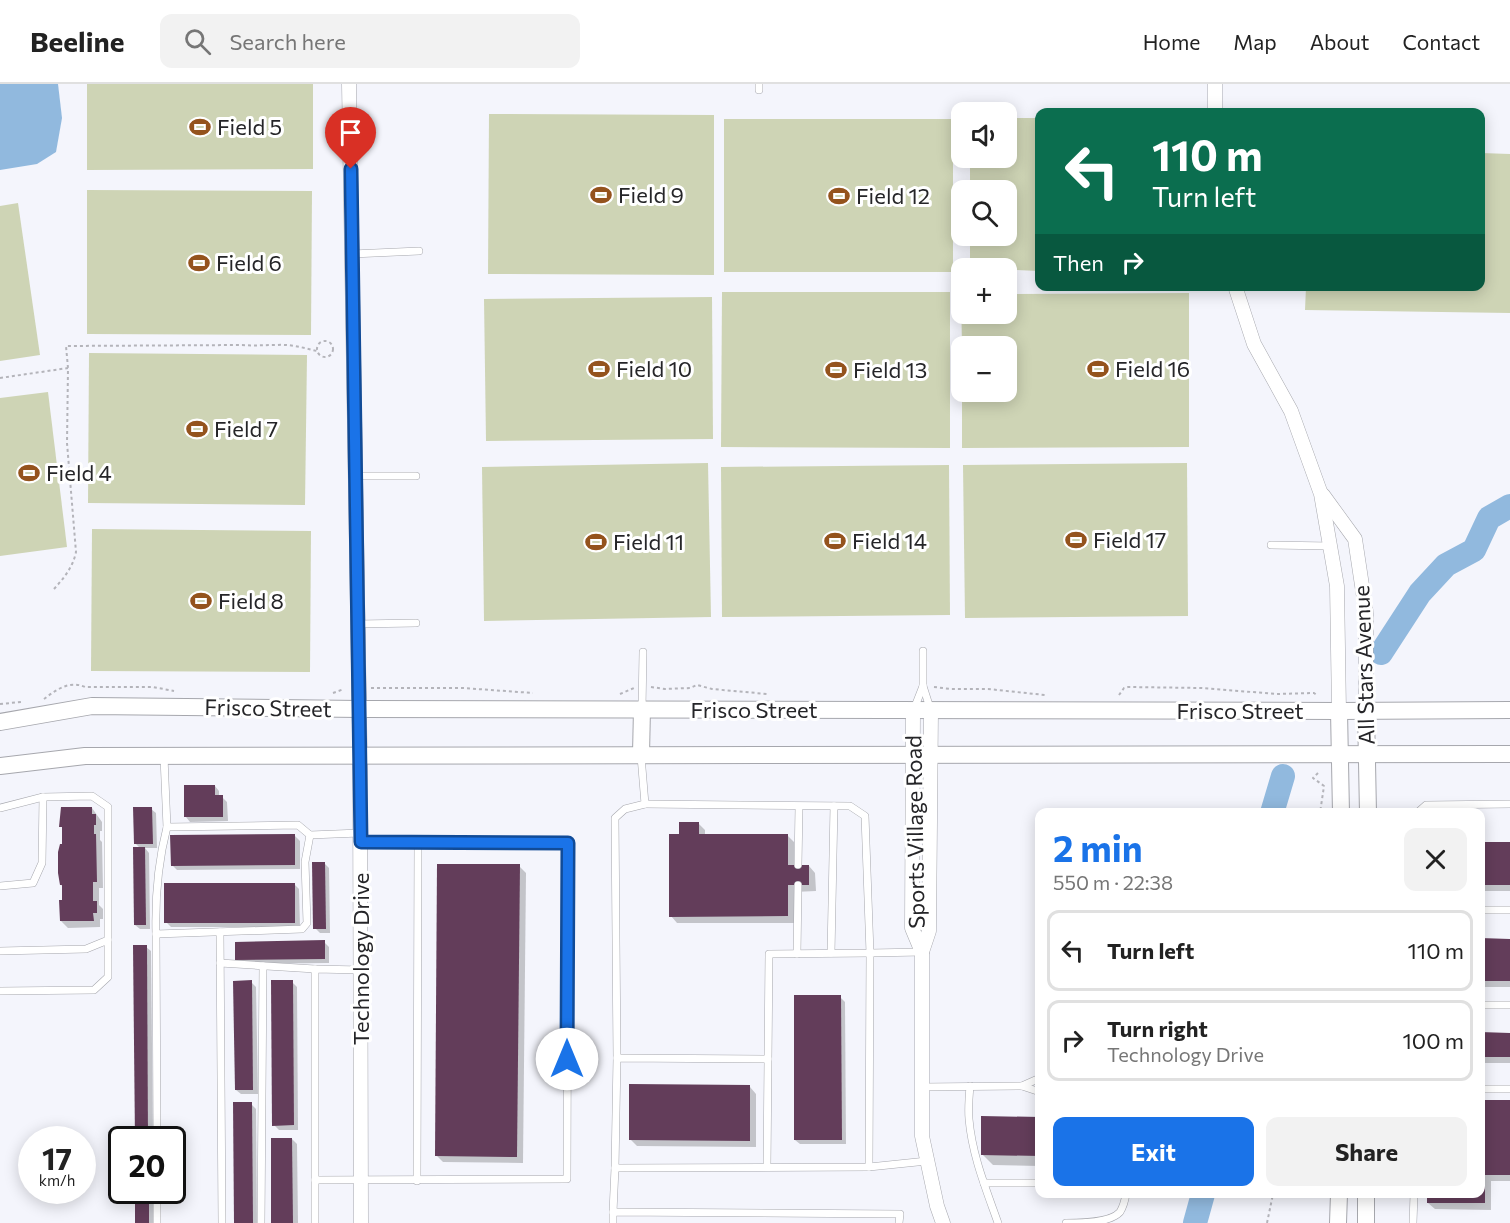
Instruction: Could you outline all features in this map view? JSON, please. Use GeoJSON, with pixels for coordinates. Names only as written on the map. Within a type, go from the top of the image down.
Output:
{"type":"FeatureCollection","features":[{"type":"Feature","properties":{"kind":"street","name":"Technology Drive"},"geometry":{"type":"LineString","coordinates":[[349,84],[360,709],[361,1223]]}},
{"type":"Feature","properties":{"kind":"street"},"geometry":{"type":"LineString","coordinates":[[1215,84],[1215,108]]}},
{"type":"Feature","properties":{"kind":"street","name":"All Stars Avenue"},"geometry":{"type":"LineString","coordinates":[[1237,291],[1254,344],[1291,411],[1321,494],[1337,586],[1341,808]]}},
{"type":"Feature","properties":{"kind":"street","name":"All Stars Avenue"},"geometry":{"type":"LineString","coordinates":[[1321,494],[1355,539],[1366,612],[1368,808]]}},
{"type":"Feature","properties":{"kind":"street","name":"Frisco Street"},"geometry":{"type":"LineString","coordinates":[[0,722],[92,706],[913,711],[1510,710]]}},
{"type":"Feature","properties":{"kind":"street"},"geometry":{"type":"LineString","coordinates":[[641,754],[642,709]]}},
{"type":"Feature","properties":{"kind":"street","name":"Sports Village Road"},"geometry":{"type":"LineString","coordinates":[[913,711],[912,928],[922,952]]}},
{"type":"Feature","properties":{"kind":"street","name":"Sports Village Road"},"geometry":{"type":"LineString","coordinates":[[931,711],[929,931],[922,952],[922,1136],[937,1206],[943,1223]]}},
{"type":"Feature","properties":{"kind":"street","name":"Frisco Street"},"geometry":{"type":"LineString","coordinates":[[0,766],[85,756],[1510,754]]}},
{"type":"Feature","properties":{"kind":"street"},"geometry":{"type":"LineString","coordinates":[[1338,1223],[1339,1198]]}},
{"type":"Feature","properties":{"kind":"street"},"geometry":{"type":"LineString","coordinates":[[1366,1198],[1366,1223]]}},
{"type":"Feature","properties":{"kind":"lane"},"geometry":{"type":"LineString","coordinates":[[352,254],[419,251]]}},
{"type":"Feature","properties":{"kind":"lane"},"geometry":{"type":"LineString","coordinates":[[356,476],[416,476]]}},
{"type":"Feature","properties":{"kind":"lane"},"geometry":{"type":"LineString","coordinates":[[1271,545],[1330,546]]}},
{"type":"Feature","properties":{"kind":"lane"},"geometry":{"type":"LineString","coordinates":[[358,624],[416,623]]}},
{"type":"Feature","properties":{"kind":"lane"},"geometry":{"type":"LineString","coordinates":[[913,711],[922,686],[923,651]]}},
{"type":"Feature","properties":{"kind":"lane"},"geometry":{"type":"LineString","coordinates":[[642,709],[643,652]]}},
{"type":"Feature","properties":{"kind":"lane"},"geometry":{"type":"LineString","coordinates":[[922,686],[931,711]]}},
{"type":"Feature","properties":{"kind":"lane"},"geometry":{"type":"LineString","coordinates":[[641,754],[645,804]]}},
{"type":"Feature","properties":{"kind":"lane"},"geometry":{"type":"LineString","coordinates":[[157,1126],[156,888],[167,827],[164,756]]}},
{"type":"Feature","properties":{"kind":"lane"},"geometry":{"type":"LineString","coordinates":[[0,808],[43,798],[92,796],[108,807],[108,977],[94,990],[0,991]]}},
{"type":"Feature","properties":{"kind":"lane"},"geometry":{"type":"LineString","coordinates":[[0,886],[33,883],[42,863],[43,798]]}},
{"type":"Feature","properties":{"kind":"lane"},"geometry":{"type":"LineString","coordinates":[[613,1223],[617,1058],[615,818],[625,809],[645,804],[850,806],[865,816],[870,953],[869,1167]]}},
{"type":"Feature","properties":{"kind":"lane"},"geometry":{"type":"LineString","coordinates":[[1422,808],[1426,804],[1510,804]]}},
{"type":"Feature","properties":{"kind":"lane"},"geometry":{"type":"LineString","coordinates":[[798,865],[799,807]]}},
{"type":"Feature","properties":{"kind":"lane"},"geometry":{"type":"LineString","coordinates":[[831,953],[834,807]]}},
{"type":"Feature","properties":{"kind":"lane"},"geometry":{"type":"LineString","coordinates":[[167,827],[298,825],[310,835],[418,842],[568,843],[567,1179],[315,1180]]}},
{"type":"Feature","properties":{"kind":"lane"},"geometry":{"type":"LineString","coordinates":[[156,934],[302,929],[307,922],[304,862],[310,835]]}},
{"type":"Feature","properties":{"kind":"lane"},"geometry":{"type":"LineString","coordinates":[[417,1180],[418,842]]}},
{"type":"Feature","properties":{"kind":"lane"},"geometry":{"type":"LineString","coordinates":[[797,954],[798,885]]}},
{"type":"Feature","properties":{"kind":"lane"},"geometry":{"type":"LineString","coordinates":[[1485,910],[1510,910]]}},
{"type":"Feature","properties":{"kind":"lane"},"geometry":{"type":"LineString","coordinates":[[220,932],[222,1223]]}},
{"type":"Feature","properties":{"kind":"lane"},"geometry":{"type":"LineString","coordinates":[[0,951],[86,949],[108,940]]}},
{"type":"Feature","properties":{"kind":"lane"},"geometry":{"type":"LineString","coordinates":[[767,1167],[769,954],[922,952]]}},
{"type":"Feature","properties":{"kind":"lane"},"geometry":{"type":"LineString","coordinates":[[220,963],[361,970]]}},
{"type":"Feature","properties":{"kind":"lane"},"geometry":{"type":"LineString","coordinates":[[261,1223],[263,966]]}},
{"type":"Feature","properties":{"kind":"lane"},"geometry":{"type":"LineString","coordinates":[[315,969],[315,1223]]}},
{"type":"Feature","properties":{"kind":"lane"},"geometry":{"type":"LineString","coordinates":[[1485,1005],[1510,1005]]}},
{"type":"Feature","properties":{"kind":"lane"},"geometry":{"type":"LineString","coordinates":[[617,1058],[768,1059]]}},
{"type":"Feature","properties":{"kind":"lane"},"geometry":{"type":"LineString","coordinates":[[1022,1086],[1035,1080]]}},
{"type":"Feature","properties":{"kind":"lane"},"geometry":{"type":"LineString","coordinates":[[970,1086],[968,1118],[976,1158],[998,1223]]}},
{"type":"Feature","properties":{"kind":"lane"},"geometry":{"type":"LineString","coordinates":[[922,1087],[1022,1086],[1035,1090]]}},
{"type":"Feature","properties":{"kind":"lane"},"geometry":{"type":"LineString","coordinates":[[1485,1089],[1510,1089]]}},
{"type":"Feature","properties":{"kind":"lane"},"geometry":{"type":"LineString","coordinates":[[615,1168],[869,1167],[927,1161]]}},
{"type":"Feature","properties":{"kind":"lane"},"geometry":{"type":"LineString","coordinates":[[984,1183],[1035,1183]]}},
{"type":"Feature","properties":{"kind":"lane"},"geometry":{"type":"LineString","coordinates":[[1066,1223],[1105,1222],[1120,1213],[1125,1198]]}},
{"type":"Feature","properties":{"kind":"lane"},"geometry":{"type":"LineString","coordinates":[[1413,1223],[1414,1198]]}},
{"type":"Feature","properties":{"kind":"lane"},"geometry":{"type":"LineString","coordinates":[[157,1204],[157,1223]]}},
{"type":"Feature","properties":{"kind":"lane"},"geometry":{"type":"LineString","coordinates":[[613,1212],[900,1214],[899,1223]]}},
{"type":"Feature","properties":{"kind":"path"},"geometry":{"type":"LineString","coordinates":[[54,589],[70,569],[76,552],[67,443],[66,346],[242,345],[261,347],[278,345],[303,347],[317,351],[321,356],[326,357],[329,356],[332,348],[329,343],[322,342],[318,344],[317,351]]}},
{"type":"Feature","properties":{"kind":"path"},"geometry":{"type":"LineString","coordinates":[[0,378],[68,368]]}},
{"type":"Feature","properties":{"kind":"path"},"geometry":{"type":"LineString","coordinates":[[610,694],[642,686],[664,689],[690,688],[697,685],[712,689],[775,695]]}},
{"type":"Feature","properties":{"kind":"path"},"geometry":{"type":"LineString","coordinates":[[922,686],[1053,695]]}},
{"type":"Feature","properties":{"kind":"path"},"geometry":{"type":"LineString","coordinates":[[1116,696],[1128,687],[1201,688],[1277,694],[1314,693],[1339,711]]}},
{"type":"Feature","properties":{"kind":"path"},"geometry":{"type":"LineString","coordinates":[[337,692],[359,689],[442,688],[534,693]]}},
{"type":"Feature","properties":{"kind":"path"},"geometry":{"type":"LineString","coordinates":[[1318,773],[1312,778],[1324,786],[1321,808]]}},
{"type":"Feature","properties":{"kind":"path"},"geometry":{"type":"LineString","coordinates":[[1268,1223],[1272,1198]]}},
{"type":"Feature","properties":{"kind":"green space","name":"Field 5"},"geometry":{"type":"Polygon","coordinates":[[[87,84],[313,84],[313,169],[87,170],[87,84]]]}},
{"type":"Feature","properties":{"kind":"green space","name":"Field 9"},"geometry":{"type":"Polygon","coordinates":[[[489,114],[714,115],[714,275],[488,274],[489,114]]]}},
{"type":"Feature","properties":{"kind":"green space"},"geometry":{"type":"Polygon","coordinates":[[[1017,118],[1035,118],[1035,271],[1017,270],[1017,258],[970,258],[970,246],[1017,246],[1017,180],[970,180],[970,168],[1017,168],[1017,118]]]}},
{"type":"Feature","properties":{"kind":"green space","name":"Field 12"},"geometry":{"type":"Polygon","coordinates":[[[724,119],[951,119],[953,180],[951,180],[951,246],[953,246],[953,258],[951,258],[951,272],[724,272],[724,119]]]}},
{"type":"Feature","properties":{"kind":"green space"},"geometry":{"type":"Polygon","coordinates":[[[1485,153],[1510,154],[1510,313],[1305,310],[1306,291],[1485,291],[1485,153]]]}},
{"type":"Feature","properties":{"kind":"green space","name":"Field 6"},"geometry":{"type":"Polygon","coordinates":[[[87,190],[312,191],[311,335],[87,334],[87,190]]]}},
{"type":"Feature","properties":{"kind":"green space"},"geometry":{"type":"Polygon","coordinates":[[[18,203],[40,355],[0,361],[0,206],[18,203]]]}},
{"type":"Feature","properties":{"kind":"green space","name":"Field 13"},"geometry":{"type":"Polygon","coordinates":[[[722,292],[950,292],[950,448],[721,447],[722,292]]]}},
{"type":"Feature","properties":{"kind":"green space","name":"Field 16"},"geometry":{"type":"Polygon","coordinates":[[[1189,293],[1189,447],[962,448],[962,402],[1017,402],[1017,336],[962,336],[962,324],[1017,324],[1017,294],[1189,293]]]}},
{"type":"Feature","properties":{"kind":"green space","name":"Field 10"},"geometry":{"type":"Polygon","coordinates":[[[712,297],[713,439],[486,441],[484,299],[712,297]]]}},
{"type":"Feature","properties":{"kind":"green space","name":"Field 7"},"geometry":{"type":"Polygon","coordinates":[[[89,353],[307,355],[305,505],[88,503],[89,353]]]}},
{"type":"Feature","properties":{"kind":"green space","name":"Field 4"},"geometry":{"type":"Polygon","coordinates":[[[48,392],[67,547],[0,556],[0,398],[48,392]]]}},
{"type":"Feature","properties":{"kind":"green space","name":"Field 11"},"geometry":{"type":"Polygon","coordinates":[[[708,463],[711,617],[484,621],[482,467],[708,463]]]}},
{"type":"Feature","properties":{"kind":"green space","name":"Field 17"},"geometry":{"type":"Polygon","coordinates":[[[1187,463],[1188,616],[965,618],[963,465],[1187,463]]]}},
{"type":"Feature","properties":{"kind":"green space","name":"Field 14"},"geometry":{"type":"Polygon","coordinates":[[[949,465],[950,615],[722,617],[721,467],[949,465]]]}},
{"type":"Feature","properties":{"kind":"green space","name":"Field 8"},"geometry":{"type":"Polygon","coordinates":[[[92,529],[311,531],[310,672],[91,671],[92,529]]]}},
{"type":"Feature","properties":{"kind":"water"},"geometry":{"type":"Polygon","coordinates":[[[0,84],[58,84],[62,118],[56,152],[37,164],[0,170],[0,84]]]}},
{"type":"Feature","properties":{"kind":"building"},"geometry":{"type":"Polygon","coordinates":[[[184,785],[215,785],[215,795],[223,795],[223,817],[184,817],[184,785]]]}},
{"type":"Feature","properties":{"kind":"building"},"geometry":{"type":"Polygon","coordinates":[[[61,807],[92,807],[92,814],[96,814],[94,834],[96,834],[97,882],[93,882],[93,901],[97,901],[97,913],[93,913],[94,921],[60,921],[59,900],[62,900],[62,885],[60,885],[58,873],[58,852],[62,844],[62,827],[59,827],[61,807]]]}},
{"type":"Feature","properties":{"kind":"building"},"geometry":{"type":"Polygon","coordinates":[[[133,807],[152,807],[153,844],[134,844],[133,807]]]}},
{"type":"Feature","properties":{"kind":"building"},"geometry":{"type":"Polygon","coordinates":[[[679,822],[699,822],[699,834],[788,834],[788,865],[809,865],[809,885],[788,885],[788,916],[669,917],[669,834],[679,834],[679,822]]]}},
{"type":"Feature","properties":{"kind":"building"},"geometry":{"type":"Polygon","coordinates":[[[295,834],[295,865],[171,866],[170,835],[295,834]]]}},
{"type":"Feature","properties":{"kind":"building"},"geometry":{"type":"Polygon","coordinates":[[[1485,842],[1510,842],[1510,885],[1485,885],[1485,842]]]}},
{"type":"Feature","properties":{"kind":"building"},"geometry":{"type":"Polygon","coordinates":[[[133,847],[145,847],[146,925],[134,925],[133,847]]]}},
{"type":"Feature","properties":{"kind":"building"},"geometry":{"type":"Polygon","coordinates":[[[312,862],[325,862],[326,929],[313,929],[312,862]]]}},
{"type":"Feature","properties":{"kind":"building"},"geometry":{"type":"Polygon","coordinates":[[[437,864],[520,864],[517,1157],[435,1156],[437,864]]]}},
{"type":"Feature","properties":{"kind":"building"},"geometry":{"type":"Polygon","coordinates":[[[164,883],[295,883],[295,923],[164,923],[164,883]]]}},
{"type":"Feature","properties":{"kind":"building"},"geometry":{"type":"Polygon","coordinates":[[[1485,938],[1510,939],[1510,981],[1485,981],[1485,938]]]}},
{"type":"Feature","properties":{"kind":"building"},"geometry":{"type":"Polygon","coordinates":[[[325,940],[325,959],[235,960],[235,942],[325,940]]]}},
{"type":"Feature","properties":{"kind":"building"},"geometry":{"type":"Polygon","coordinates":[[[133,945],[147,945],[148,1126],[135,1126],[133,945]]]}},
{"type":"Feature","properties":{"kind":"building"},"geometry":{"type":"Polygon","coordinates":[[[252,980],[253,1090],[235,1090],[233,981],[252,980]]]}},
{"type":"Feature","properties":{"kind":"building"},"geometry":{"type":"Polygon","coordinates":[[[271,980],[293,980],[294,1125],[272,1126],[271,980]]]}},
{"type":"Feature","properties":{"kind":"building"},"geometry":{"type":"Polygon","coordinates":[[[794,995],[841,995],[842,1140],[794,1140],[794,995]]]}},
{"type":"Feature","properties":{"kind":"building"},"geometry":{"type":"Polygon","coordinates":[[[1485,1032],[1510,1033],[1510,1057],[1485,1057],[1485,1032]]]}},
{"type":"Feature","properties":{"kind":"building"},"geometry":{"type":"Polygon","coordinates":[[[629,1084],[750,1085],[750,1141],[629,1140],[629,1084]]]}},
{"type":"Feature","properties":{"kind":"building"},"geometry":{"type":"Polygon","coordinates":[[[1485,1100],[1510,1100],[1510,1175],[1485,1175],[1485,1100]]]}},
{"type":"Feature","properties":{"kind":"building"},"geometry":{"type":"Polygon","coordinates":[[[233,1102],[252,1102],[253,1223],[234,1223],[233,1102]]]}},
{"type":"Feature","properties":{"kind":"building"},"geometry":{"type":"Polygon","coordinates":[[[981,1116],[1035,1117],[1035,1156],[981,1155],[981,1116]]]}},
{"type":"Feature","properties":{"kind":"building"},"geometry":{"type":"Polygon","coordinates":[[[271,1138],[292,1138],[293,1223],[271,1223],[271,1138]]]}},
{"type":"Feature","properties":{"kind":"building"},"geometry":{"type":"Polygon","coordinates":[[[1427,1198],[1485,1198],[1485,1203],[1427,1203],[1427,1198]]]}},
{"type":"Feature","properties":{"kind":"building"},"geometry":{"type":"Polygon","coordinates":[[[135,1204],[149,1204],[149,1223],[135,1223],[135,1204]]]}},
{"type":"Feature","properties":{"kind":"waterway"},"geometry":{"type":"LineString","coordinates":[[1381,653],[1420,593],[1446,565],[1474,550],[1489,518],[1510,506]]}},
{"type":"Feature","properties":{"kind":"waterway"},"geometry":{"type":"LineString","coordinates":[[1273,808],[1283,776]]}},
{"type":"Feature","properties":{"kind":"waterway"},"geometry":{"type":"LineString","coordinates":[[1195,1223],[1202,1198]]}},
{"type":"Feature","properties":{"kind":"place","name":"Field 5"},"geometry":{"type":"Point","coordinates":[200,127]}},
{"type":"Feature","properties":{"kind":"place","name":"Field 9"},"geometry":{"type":"Point","coordinates":[601,195]}},
{"type":"Feature","properties":{"kind":"place","name":"Field 12"},"geometry":{"type":"Point","coordinates":[839,196]}},
{"type":"Feature","properties":{"kind":"place","name":"Field 6"},"geometry":{"type":"Point","coordinates":[199,263]}},
{"type":"Feature","properties":{"kind":"place","name":"Field 10"},"geometry":{"type":"Point","coordinates":[599,369]}},
{"type":"Feature","properties":{"kind":"place","name":"Field 16"},"geometry":{"type":"Point","coordinates":[1098,369]}},
{"type":"Feature","properties":{"kind":"place","name":"Field 13"},"geometry":{"type":"Point","coordinates":[836,370]}},
{"type":"Feature","properties":{"kind":"place","name":"Field 7"},"geometry":{"type":"Point","coordinates":[197,429]}},
{"type":"Feature","properties":{"kind":"place","name":"Field 4"},"geometry":{"type":"Point","coordinates":[29,473]}},
{"type":"Feature","properties":{"kind":"place","name":"Field 17"},"geometry":{"type":"Point","coordinates":[1076,540]}},
{"type":"Feature","properties":{"kind":"place","name":"Field 14"},"geometry":{"type":"Point","coordinates":[835,541]}},
{"type":"Feature","properties":{"kind":"place","name":"Field 11"},"geometry":{"type":"Point","coordinates":[596,542]}},
{"type":"Feature","properties":{"kind":"place","name":"Field 8"},"geometry":{"type":"Point","coordinates":[201,601]}},
{"type":"Feature","properties":{"kind":"route"},"geometry":{"type":"LineString","coordinates":[[351,169],[361,842],[568,843],[567,1059]]}}]}
